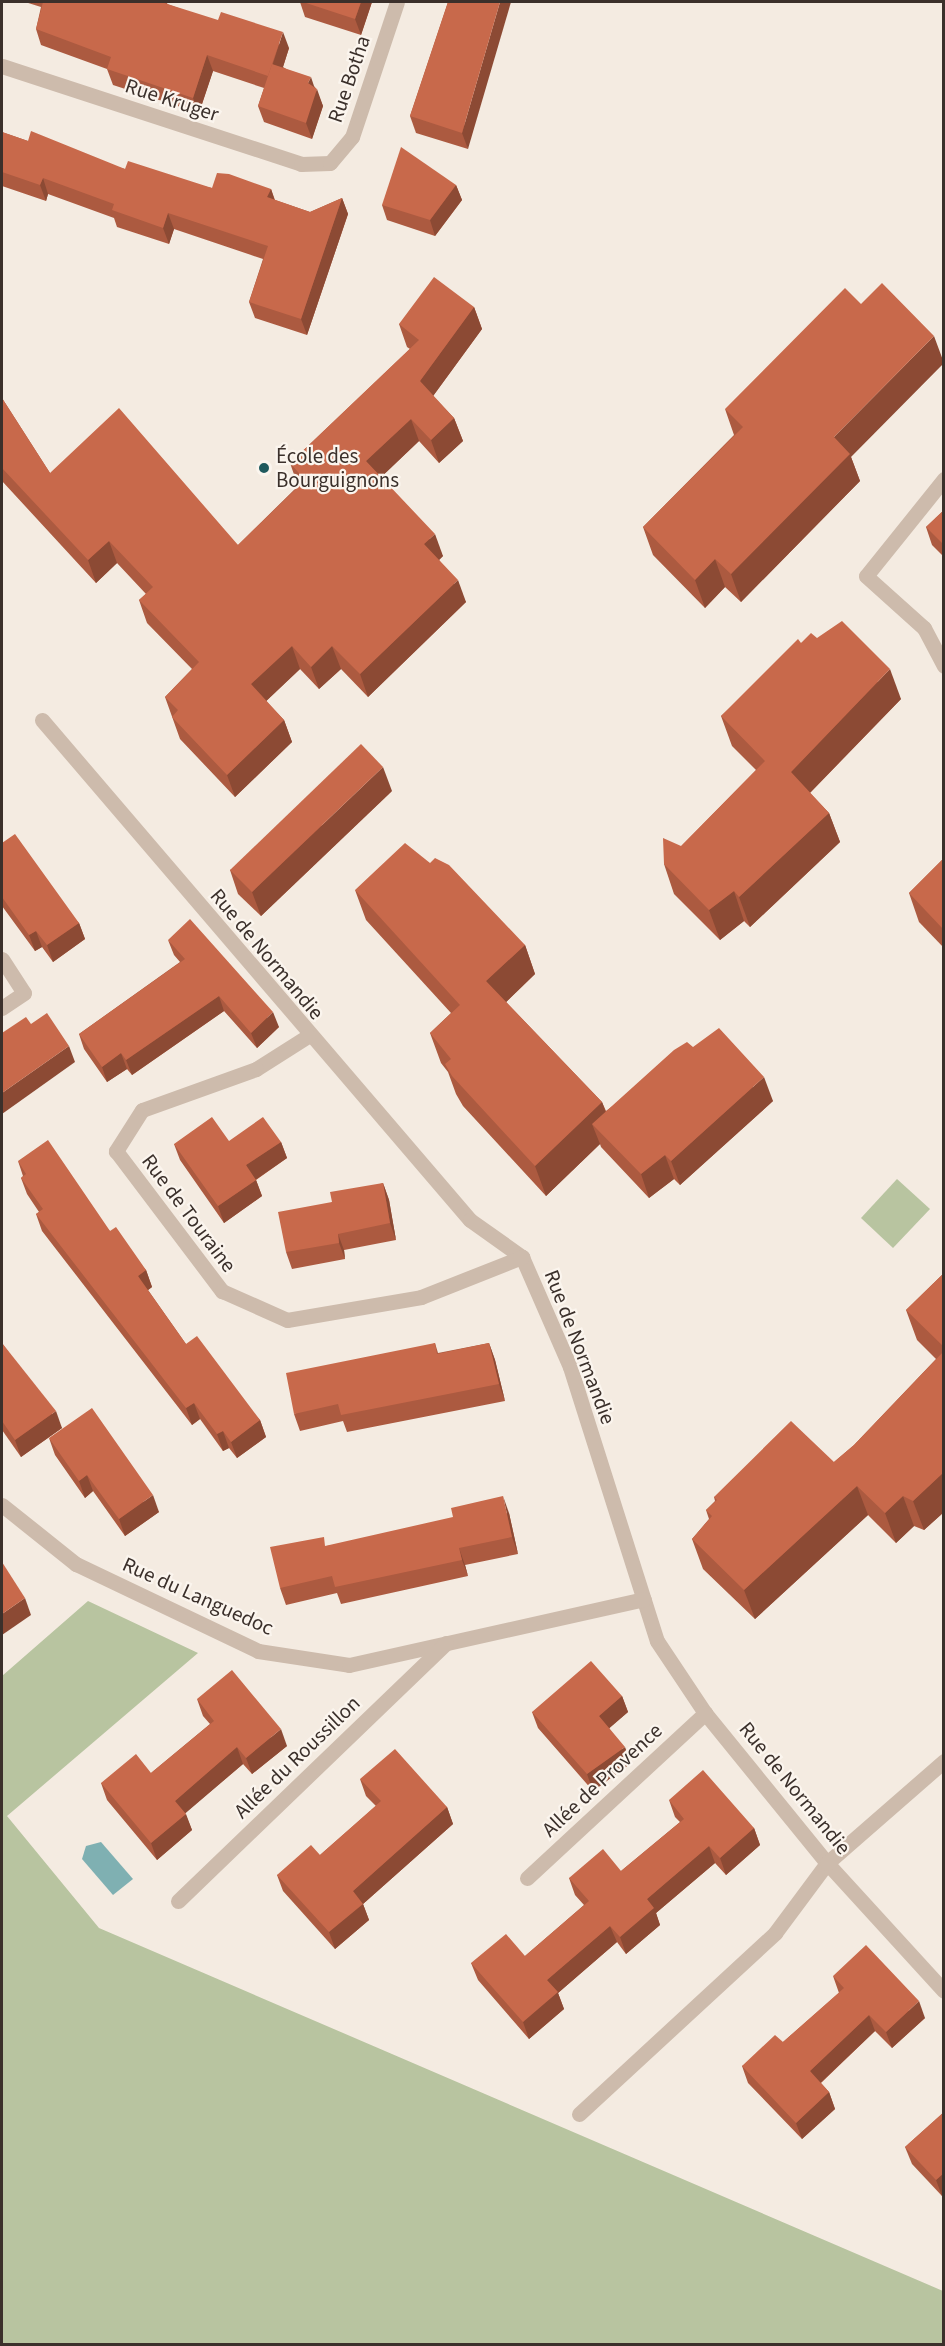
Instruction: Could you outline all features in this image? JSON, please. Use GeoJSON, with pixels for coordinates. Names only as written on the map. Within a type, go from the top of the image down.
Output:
{"type":"FeatureCollection","features":[{"type":"Feature","properties":{"kind":"street","name":"Rue Botha"},"geometry":{"type":"LineString","coordinates":[[330,163],[352,137],[397,2]]}},
{"type":"Feature","properties":{"kind":"street","name":"Rue Kruger"},"geometry":{"type":"LineString","coordinates":[[2,66],[301,164],[330,163]]}},
{"type":"Feature","properties":{"kind":"street"},"geometry":{"type":"LineString","coordinates":[[944,478],[866,576],[924,628],[944,666]]}},
{"type":"Feature","properties":{"kind":"street","name":"Rue de Normandie"},"geometry":{"type":"LineString","coordinates":[[42,720],[308,1036],[470,1220],[522,1257],[570,1367],[657,1641],[705,1713],[827,1863],[944,1991]]}},
{"type":"Feature","properties":{"kind":"street"},"geometry":{"type":"LineString","coordinates":[[2,959],[24,993],[2,1008]]}},
{"type":"Feature","properties":{"kind":"street","name":"Rue de Touraine"},"geometry":{"type":"LineString","coordinates":[[308,1036],[256,1069],[142,1110],[116,1151],[222,1291],[287,1320],[421,1297],[522,1257]]}},
{"type":"Feature","properties":{"kind":"street","name":"Rue du Languedoc"},"geometry":{"type":"LineString","coordinates":[[2,1505],[76,1563],[258,1651],[349,1665],[644,1599]]}},
{"type":"Feature","properties":{"kind":"street","name":"Allée du Roussillon"},"geometry":{"type":"LineString","coordinates":[[178,1901],[446,1643]]}},
{"type":"Feature","properties":{"kind":"street","name":"Allée de Provence"},"geometry":{"type":"LineString","coordinates":[[527,1878],[705,1713]]}},
{"type":"Feature","properties":{"kind":"street"},"geometry":{"type":"LineString","coordinates":[[579,2114],[775,1933],[827,1863],[944,1761]]}},
{"type":"Feature","properties":{"kind":"green space"},"geometry":{"type":"Polygon","coordinates":[[[897,1179],[930,1209],[893,1248],[861,1218],[897,1179]]]}},
{"type":"Feature","properties":{"kind":"green space"},"geometry":{"type":"Polygon","coordinates":[[[88,1601],[198,1653],[7,1816],[99,1928],[943,2291],[943,2344],[2,2344],[2,1676],[88,1601]]]}},
{"type":"Feature","properties":{"kind":"water"},"geometry":{"type":"Polygon","coordinates":[[[101,1842],[133,1879],[113,1895],[82,1859],[86,1846],[101,1842]]]}},
{"type":"Feature","properties":{"kind":"building"},"geometry":{"type":"Polygon","coordinates":[[[43,2],[161,2],[218,20],[221,12],[283,32],[268,76],[207,55],[193,98],[107,69],[111,57],[36,29],[43,2]]]}},
{"type":"Feature","properties":{"kind":"building"},"geometry":{"type":"Polygon","coordinates":[[[303,2],[361,2],[355,19],[303,2]]]}},
{"type":"Feature","properties":{"kind":"building"},"geometry":{"type":"Polygon","coordinates":[[[448,2],[500,2],[462,133],[410,116],[448,2]]]}},
{"type":"Feature","properties":{"kind":"building"},"geometry":{"type":"Polygon","coordinates":[[[272,64],[311,77],[308,83],[317,89],[306,123],[258,106],[272,64]]]}},
{"type":"Feature","properties":{"kind":"building"},"geometry":{"type":"Polygon","coordinates":[[[31,131],[125,169],[128,161],[212,188],[217,173],[229,174],[271,189],[267,197],[310,212],[342,198],[301,319],[249,302],[268,246],[168,213],[163,228],[112,210],[114,204],[43,178],[40,185],[2,172],[2,132],[28,141],[31,131]]]}},
{"type":"Feature","properties":{"kind":"building"},"geometry":{"type":"Polygon","coordinates":[[[401,147],[456,185],[430,220],[382,205],[401,147]]]}},
{"type":"Feature","properties":{"kind":"building"},"geometry":{"type":"Polygon","coordinates":[[[434,277],[474,307],[420,381],[454,418],[431,440],[411,419],[366,461],[435,534],[424,544],[458,580],[360,674],[332,646],[311,667],[292,646],[251,684],[284,720],[227,775],[172,717],[178,710],[165,697],[199,662],[139,600],[153,587],[109,541],[88,560],[2,468],[2,398],[50,473],[119,408],[238,545],[305,480],[290,463],[419,340],[399,324],[434,277]]]}},
{"type":"Feature","properties":{"kind":"building"},"geometry":{"type":"Polygon","coordinates":[[[882,283],[934,336],[834,437],[850,454],[731,574],[715,559],[695,580],[643,527],[743,427],[725,409],[845,288],[861,304],[882,283]]]}},
{"type":"Feature","properties":{"kind":"building"},"geometry":{"type":"Polygon","coordinates":[[[944,510],[944,545],[926,527],[944,510]]]}},
{"type":"Feature","properties":{"kind":"building"},"geometry":{"type":"Polygon","coordinates":[[[842,621],[890,669],[791,772],[829,813],[739,897],[734,891],[709,910],[664,864],[663,838],[681,846],[765,761],[721,716],[798,639],[801,643],[811,633],[817,638],[842,621]]]}},
{"type":"Feature","properties":{"kind":"building"},"geometry":{"type":"Polygon","coordinates":[[[361,744],[383,767],[252,892],[230,870],[361,744]]]}},
{"type":"Feature","properties":{"kind":"building"},"geometry":{"type":"Polygon","coordinates":[[[15,834],[79,923],[47,945],[36,931],[29,935],[2,897],[2,843],[15,834]]]}},
{"type":"Feature","properties":{"kind":"building"},"geometry":{"type":"Polygon","coordinates":[[[405,843],[430,863],[435,858],[449,865],[525,945],[486,981],[602,1102],[535,1166],[452,1076],[445,1064],[451,1059],[430,1033],[460,1005],[355,890],[405,843]]]}},
{"type":"Feature","properties":{"kind":"building"},"geometry":{"type":"Polygon","coordinates":[[[944,858],[944,930],[909,893],[944,858]]]}},
{"type":"Feature","properties":{"kind":"building"},"geometry":{"type":"Polygon","coordinates":[[[190,919],[273,1012],[251,1033],[219,996],[126,1060],[121,1053],[102,1067],[79,1034],[185,959],[168,940],[190,919]]]}},
{"type":"Feature","properties":{"kind":"building"},"geometry":{"type":"Polygon","coordinates":[[[47,1013],[69,1046],[2,1093],[2,1033],[26,1017],[31,1024],[47,1013]]]}},
{"type":"Feature","properties":{"kind":"building"},"geometry":{"type":"Polygon","coordinates":[[[719,1028],[764,1077],[671,1161],[665,1155],[641,1174],[592,1124],[674,1050],[687,1042],[693,1047],[719,1028]]]}},
{"type":"Feature","properties":{"kind":"building"},"geometry":{"type":"Polygon","coordinates":[[[212,1117],[229,1141],[263,1117],[281,1142],[246,1165],[256,1180],[218,1206],[174,1144],[212,1117]]]}},
{"type":"Feature","properties":{"kind":"building"},"geometry":{"type":"Polygon","coordinates":[[[48,1140],[110,1231],[116,1227],[146,1270],[138,1276],[186,1344],[197,1336],[260,1420],[231,1442],[223,1431],[217,1434],[194,1403],[186,1408],[36,1214],[43,1209],[21,1178],[26,1174],[18,1161],[48,1140]]]}},
{"type":"Feature","properties":{"kind":"building"},"geometry":{"type":"Polygon","coordinates":[[[383,1183],[390,1223],[338,1234],[339,1243],[286,1252],[278,1212],[332,1202],[330,1192],[383,1183]]]}},
{"type":"Feature","properties":{"kind":"building"},"geometry":{"type":"Polygon","coordinates":[[[944,1273],[944,1347],[906,1310],[944,1273]]]}},
{"type":"Feature","properties":{"kind":"building"},"geometry":{"type":"Polygon","coordinates":[[[2,1343],[56,1411],[15,1440],[2,1421],[2,1343]]]}},
{"type":"Feature","properties":{"kind":"building"},"geometry":{"type":"Polygon","coordinates":[[[435,1343],[437,1354],[489,1343],[499,1384],[341,1415],[338,1404],[294,1414],[286,1373],[435,1343]]]}},
{"type":"Feature","properties":{"kind":"building"},"geometry":{"type":"Polygon","coordinates":[[[944,1351],[944,1472],[913,1501],[903,1496],[885,1513],[857,1486],[744,1590],[692,1539],[712,1516],[706,1510],[717,1500],[714,1497],[791,1421],[834,1462],[854,1445],[944,1351]]]}},
{"type":"Feature","properties":{"kind":"building"},"geometry":{"type":"Polygon","coordinates":[[[92,1408],[153,1495],[119,1519],[87,1475],[79,1481],[49,1438],[92,1408]]]}},
{"type":"Feature","properties":{"kind":"building"},"geometry":{"type":"Polygon","coordinates":[[[503,1496],[512,1537],[459,1548],[462,1560],[335,1587],[332,1576],[280,1588],[270,1547],[324,1537],[325,1546],[453,1517],[451,1508],[503,1496]]]}},
{"type":"Feature","properties":{"kind":"building"},"geometry":{"type":"Polygon","coordinates":[[[2,1562],[25,1598],[2,1614],[2,1562]]]}},
{"type":"Feature","properties":{"kind":"building"},"geometry":{"type":"Polygon","coordinates":[[[591,1661],[622,1696],[599,1716],[625,1747],[587,1774],[532,1712],[591,1661]]]}},
{"type":"Feature","properties":{"kind":"building"},"geometry":{"type":"Polygon","coordinates":[[[232,1670],[281,1729],[246,1758],[237,1747],[175,1801],[186,1814],[151,1843],[101,1783],[136,1754],[151,1773],[214,1721],[197,1699],[232,1670]]]}},
{"type":"Feature","properties":{"kind":"building"},"geometry":{"type":"Polygon","coordinates":[[[395,1749],[447,1807],[353,1891],[363,1904],[329,1932],[277,1875],[311,1845],[320,1855],[381,1801],[360,1779],[395,1749]]]}},
{"type":"Feature","properties":{"kind":"building"},"geometry":{"type":"Polygon","coordinates":[[[703,1770],[754,1828],[720,1858],[709,1846],[647,1899],[654,1908],[620,1937],[610,1926],[547,1980],[558,1992],[523,2022],[471,1963],[506,1934],[525,1956],[589,1901],[569,1878],[603,1849],[621,1871],[684,1819],[669,1800],[703,1770]]]}},
{"type":"Feature","properties":{"kind":"building"},"geometry":{"type":"Polygon","coordinates":[[[866,1945],[919,2001],[886,2032],[869,2015],[810,2071],[829,2092],[796,2123],[742,2066],[775,2035],[783,2042],[844,1988],[833,1976],[866,1945]]]}},
{"type":"Feature","properties":{"kind":"building"},"geometry":{"type":"Polygon","coordinates":[[[944,2112],[944,2173],[936,2180],[905,2147],[944,2112]]]}},
{"type":"Feature","properties":{"kind":"place","name":"École des Bourguignons"},"geometry":{"type":"Point","coordinates":[264,468]}}]}
